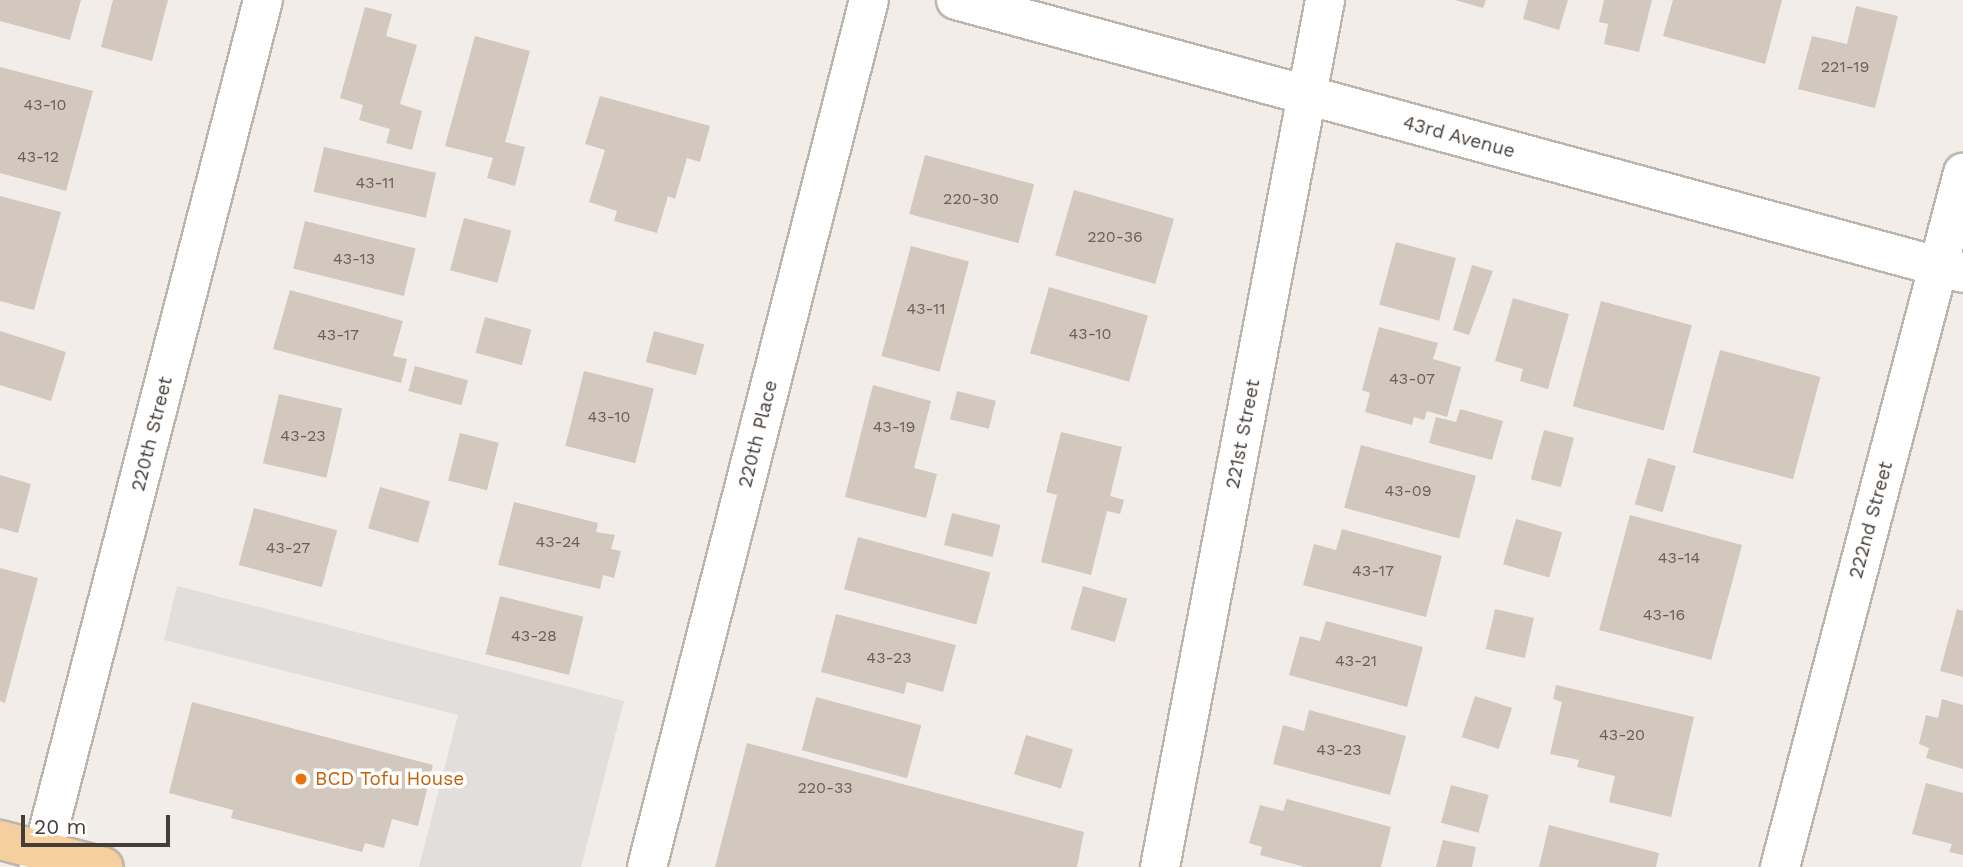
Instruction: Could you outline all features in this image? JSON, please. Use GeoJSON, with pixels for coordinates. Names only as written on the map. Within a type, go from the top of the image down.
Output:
{"type":"FeatureCollection","features":[{"type":"Feature","properties":{"kind":"main road"},"geometry":{"type":"LineString","coordinates":[[0,840],[41,859],[104,867]]}},
{"type":"Feature","properties":{"kind":"street","name":"220th Street"},"geometry":{"type":"LineString","coordinates":[[41,859],[263,0]]}},
{"type":"Feature","properties":{"kind":"street","name":"220th Place"},"geometry":{"type":"LineString","coordinates":[[647,867],[869,0]]}},
{"type":"Feature","properties":{"kind":"street","name":"43rd Avenue"},"geometry":{"type":"LineString","coordinates":[[956,0],[1950,270]]}},
{"type":"Feature","properties":{"kind":"street","name":"221st Street"},"geometry":{"type":"LineString","coordinates":[[1160,867],[1325,0]]}},
{"type":"Feature","properties":{"kind":"street","name":"222nd Street"},"geometry":{"type":"LineString","coordinates":[[1780,867],[1950,270],[1963,173]]}},
{"type":"Feature","properties":{"kind":"shaded area"},"geometry":{"type":"Polygon","coordinates":[[[177,586],[624,701],[581,867],[419,867],[458,715],[164,640],[177,586]]]}},
{"type":"Feature","properties":{"kind":"building"},"geometry":{"type":"Polygon","coordinates":[[[0,0],[81,0],[70,40],[0,21],[0,0]]]}},
{"type":"Feature","properties":{"kind":"building"},"geometry":{"type":"Polygon","coordinates":[[[113,0],[168,0],[152,61],[101,47],[113,0]]]}},
{"type":"Feature","properties":{"kind":"building"},"geometry":{"type":"Polygon","coordinates":[[[1455,0],[1486,0],[1483,8],[1455,0]]]}},
{"type":"Feature","properties":{"kind":"building"},"geometry":{"type":"Polygon","coordinates":[[[1528,0],[1568,0],[1559,30],[1523,19],[1528,0]]]}},
{"type":"Feature","properties":{"kind":"building"},"geometry":{"type":"Polygon","coordinates":[[[1604,0],[1652,0],[1639,52],[1604,44],[1608,24],[1599,22],[1604,0]]]}},
{"type":"Feature","properties":{"kind":"building"},"geometry":{"type":"Polygon","coordinates":[[[1673,0],[1782,0],[1765,64],[1663,36],[1673,0]]]}},
{"type":"Feature","properties":{"kind":"building"},"geometry":{"type":"Polygon","coordinates":[[[1856,6],[1898,16],[1875,108],[1798,89],[1812,36],[1847,44],[1856,6]]]}},
{"type":"Feature","properties":{"kind":"building"},"geometry":{"type":"Polygon","coordinates":[[[365,7],[392,14],[386,36],[417,45],[400,104],[422,111],[412,150],[386,143],[390,129],[359,120],[363,105],[340,98],[365,7]]]}},
{"type":"Feature","properties":{"kind":"building"},"geometry":{"type":"Polygon","coordinates":[[[475,36],[530,51],[505,142],[525,147],[515,186],[487,178],[493,158],[445,146],[475,36]]]}},
{"type":"Feature","properties":{"kind":"building"},"geometry":{"type":"Polygon","coordinates":[[[0,67],[93,91],[66,191],[0,173],[0,67]]]}},
{"type":"Feature","properties":{"kind":"building"},"geometry":{"type":"Polygon","coordinates":[[[600,96],[710,126],[700,162],[687,158],[675,199],[668,196],[657,233],[614,221],[617,211],[589,202],[605,150],[585,144],[600,96]]]}},
{"type":"Feature","properties":{"kind":"building"},"geometry":{"type":"Polygon","coordinates":[[[324,147],[436,173],[426,218],[314,192],[324,147]]]}},
{"type":"Feature","properties":{"kind":"building"},"geometry":{"type":"Polygon","coordinates":[[[925,155],[1034,184],[1018,243],[909,214],[925,155]]]}},
{"type":"Feature","properties":{"kind":"building"},"geometry":{"type":"Polygon","coordinates":[[[1074,190],[1174,219],[1155,284],[1055,255],[1074,190]]]}},
{"type":"Feature","properties":{"kind":"building"},"geometry":{"type":"Polygon","coordinates":[[[0,196],[61,212],[34,310],[0,301],[0,196]]]}},
{"type":"Feature","properties":{"kind":"building"},"geometry":{"type":"Polygon","coordinates":[[[464,218],[511,231],[497,283],[450,270],[464,218]]]}},
{"type":"Feature","properties":{"kind":"building"},"geometry":{"type":"Polygon","coordinates":[[[305,221],[416,249],[404,296],[293,269],[305,221]]]}},
{"type":"Feature","properties":{"kind":"building"},"geometry":{"type":"Polygon","coordinates":[[[1396,242],[1456,258],[1439,321],[1379,305],[1396,242]]]}},
{"type":"Feature","properties":{"kind":"building"},"geometry":{"type":"Polygon","coordinates":[[[911,246],[969,262],[939,372],[881,356],[911,246]]]}},
{"type":"Feature","properties":{"kind":"building"},"geometry":{"type":"Polygon","coordinates":[[[1472,265],[1493,271],[1469,335],[1453,330],[1472,265]]]}},
{"type":"Feature","properties":{"kind":"building"},"geometry":{"type":"Polygon","coordinates":[[[1049,287],[1148,315],[1129,382],[1030,353],[1049,287]]]}},
{"type":"Feature","properties":{"kind":"building"},"geometry":{"type":"Polygon","coordinates":[[[290,290],[403,321],[393,356],[407,359],[401,383],[273,349],[290,290]]]}},
{"type":"Feature","properties":{"kind":"building"},"geometry":{"type":"Polygon","coordinates":[[[1513,298],[1569,314],[1548,389],[1520,381],[1523,369],[1495,361],[1513,298]]]}},
{"type":"Feature","properties":{"kind":"building"},"geometry":{"type":"Polygon","coordinates":[[[1601,301],[1692,325],[1664,431],[1573,406],[1601,301]]]}},
{"type":"Feature","properties":{"kind":"building"},"geometry":{"type":"Polygon","coordinates":[[[485,317],[531,329],[522,365],[475,353],[485,317]]]}},
{"type":"Feature","properties":{"kind":"building"},"geometry":{"type":"Polygon","coordinates":[[[1379,327],[1438,343],[1433,359],[1461,367],[1447,417],[1427,411],[1424,420],[1414,417],[1412,425],[1365,412],[1370,393],[1362,390],[1379,327]]]}},
{"type":"Feature","properties":{"kind":"building"},"geometry":{"type":"Polygon","coordinates":[[[0,331],[66,352],[51,401],[0,385],[0,331]]]}},
{"type":"Feature","properties":{"kind":"building"},"geometry":{"type":"Polygon","coordinates":[[[654,331],[704,344],[696,375],[646,362],[654,331]]]}},
{"type":"Feature","properties":{"kind":"building"},"geometry":{"type":"Polygon","coordinates":[[[1720,350],[1820,377],[1793,479],[1693,452],[1720,350]]]}},
{"type":"Feature","properties":{"kind":"building"},"geometry":{"type":"Polygon","coordinates":[[[415,366],[468,380],[461,405],[408,391],[415,366]]]}},
{"type":"Feature","properties":{"kind":"building"},"geometry":{"type":"Polygon","coordinates":[[[584,371],[654,388],[635,463],[565,446],[584,371]]]}},
{"type":"Feature","properties":{"kind":"building"},"geometry":{"type":"Polygon","coordinates":[[[873,385],[931,401],[914,468],[937,474],[926,518],[845,497],[873,385]]]}},
{"type":"Feature","properties":{"kind":"building"},"geometry":{"type":"Polygon","coordinates":[[[957,391],[996,401],[989,429],[950,419],[957,391]]]}},
{"type":"Feature","properties":{"kind":"building"},"geometry":{"type":"Polygon","coordinates":[[[279,394],[342,409],[326,478],[263,463],[279,394]]]}},
{"type":"Feature","properties":{"kind":"building"},"geometry":{"type":"Polygon","coordinates":[[[1460,409],[1503,421],[1492,460],[1429,443],[1436,417],[1456,422],[1460,409]]]}},
{"type":"Feature","properties":{"kind":"building"},"geometry":{"type":"Polygon","coordinates":[[[1544,430],[1574,438],[1561,487],[1531,479],[1544,430]]]}},
{"type":"Feature","properties":{"kind":"building"},"geometry":{"type":"Polygon","coordinates":[[[1061,432],[1122,447],[1110,496],[1124,500],[1120,514],[1107,511],[1091,575],[1041,562],[1057,495],[1046,492],[1061,432]]]}},
{"type":"Feature","properties":{"kind":"building"},"geometry":{"type":"Polygon","coordinates":[[[460,433],[499,443],[487,490],[448,481],[460,433]]]}},
{"type":"Feature","properties":{"kind":"building"},"geometry":{"type":"Polygon","coordinates":[[[1361,445],[1476,476],[1459,539],[1344,508],[1361,445]]]}},
{"type":"Feature","properties":{"kind":"building"},"geometry":{"type":"Polygon","coordinates":[[[1648,458],[1676,466],[1663,512],[1635,504],[1648,458]]]}},
{"type":"Feature","properties":{"kind":"building"},"geometry":{"type":"Polygon","coordinates":[[[0,475],[31,484],[18,533],[0,528],[0,475]]]}},
{"type":"Feature","properties":{"kind":"building"},"geometry":{"type":"Polygon","coordinates":[[[380,487],[430,501],[418,543],[368,528],[380,487]]]}},
{"type":"Feature","properties":{"kind":"building"},"geometry":{"type":"Polygon","coordinates":[[[514,502],[598,523],[596,532],[615,535],[611,549],[621,551],[614,578],[603,575],[600,589],[498,565],[514,502]]]}},
{"type":"Feature","properties":{"kind":"building"},"geometry":{"type":"Polygon","coordinates":[[[254,508],[337,530],[322,587],[239,565],[254,508]]]}},
{"type":"Feature","properties":{"kind":"building"},"geometry":{"type":"Polygon","coordinates":[[[952,513],[1001,525],[993,557],[944,545],[952,513]]]}},
{"type":"Feature","properties":{"kind":"building"},"geometry":{"type":"Polygon","coordinates":[[[1630,515],[1742,545],[1711,660],[1599,630],[1630,515]]]}},
{"type":"Feature","properties":{"kind":"building"},"geometry":{"type":"Polygon","coordinates":[[[1516,519],[1562,532],[1549,577],[1503,564],[1516,519]]]}},
{"type":"Feature","properties":{"kind":"building"},"geometry":{"type":"Polygon","coordinates":[[[1342,529],[1442,556],[1426,617],[1303,585],[1314,544],[1336,550],[1342,529]]]}},
{"type":"Feature","properties":{"kind":"building"},"geometry":{"type":"Polygon","coordinates":[[[858,537],[990,572],[976,625],[844,589],[858,537]]]}},
{"type":"Feature","properties":{"kind":"building"},"geometry":{"type":"Polygon","coordinates":[[[0,568],[38,578],[5,703],[0,701],[0,568]]]}},
{"type":"Feature","properties":{"kind":"building"},"geometry":{"type":"Polygon","coordinates":[[[1083,586],[1127,599],[1115,642],[1071,629],[1083,586]]]}},
{"type":"Feature","properties":{"kind":"building"},"geometry":{"type":"Polygon","coordinates":[[[500,596],[583,617],[569,675],[485,654],[500,596]]]}},
{"type":"Feature","properties":{"kind":"building"},"geometry":{"type":"Polygon","coordinates":[[[1495,609],[1534,618],[1525,658],[1486,649],[1495,609]]]}},
{"type":"Feature","properties":{"kind":"building"},"geometry":{"type":"Polygon","coordinates":[[[1957,609],[1963,611],[1963,677],[1940,671],[1957,609]]]}},
{"type":"Feature","properties":{"kind":"building"},"geometry":{"type":"Polygon","coordinates":[[[836,614],[956,645],[943,692],[907,682],[904,694],[821,672],[836,614]]]}},
{"type":"Feature","properties":{"kind":"building"},"geometry":{"type":"Polygon","coordinates":[[[1326,621],[1423,647],[1407,707],[1289,675],[1300,636],[1320,641],[1326,621]]]}},
{"type":"Feature","properties":{"kind":"building"},"geometry":{"type":"Polygon","coordinates":[[[1556,685],[1694,717],[1671,817],[1609,802],[1615,776],[1577,767],[1579,760],[1550,754],[1562,702],[1553,699],[1556,685]]]}},
{"type":"Feature","properties":{"kind":"building"},"geometry":{"type":"Polygon","coordinates":[[[1475,696],[1512,708],[1499,749],[1462,737],[1475,696]]]}},
{"type":"Feature","properties":{"kind":"building"},"geometry":{"type":"Polygon","coordinates":[[[816,697],[921,725],[907,778],[802,750],[816,697]]]}},
{"type":"Feature","properties":{"kind":"building"},"geometry":{"type":"Polygon","coordinates":[[[1942,699],[1963,705],[1963,769],[1926,758],[1929,748],[1919,744],[1926,715],[1938,718],[1942,699]]]}},
{"type":"Feature","properties":{"kind":"building","name":"BCD Tofu House"},"geometry":{"type":"Polygon","coordinates":[[[192,702],[433,765],[418,826],[392,819],[384,848],[365,843],[362,852],[231,818],[233,810],[169,793],[192,702]]]}},
{"type":"Feature","properties":{"kind":"building"},"geometry":{"type":"Polygon","coordinates":[[[1309,710],[1406,736],[1390,795],[1273,764],[1283,725],[1304,731],[1309,710]]]}},
{"type":"Feature","properties":{"kind":"building"},"geometry":{"type":"Polygon","coordinates":[[[1026,735],[1073,749],[1061,789],[1014,774],[1026,735]]]}},
{"type":"Feature","properties":{"kind":"building"},"geometry":{"type":"Polygon","coordinates":[[[747,743],[1084,832],[1077,867],[715,867],[747,743]]]}},
{"type":"Feature","properties":{"kind":"building"},"geometry":{"type":"Polygon","coordinates":[[[1926,783],[1963,793],[1963,855],[1949,852],[1952,844],[1912,834],[1926,783]]]}},
{"type":"Feature","properties":{"kind":"building"},"geometry":{"type":"Polygon","coordinates":[[[1451,785],[1489,795],[1479,833],[1441,823],[1451,785]]]}},
{"type":"Feature","properties":{"kind":"building"},"geometry":{"type":"Polygon","coordinates":[[[1287,799],[1391,827],[1381,867],[1305,867],[1260,855],[1262,847],[1249,843],[1260,805],[1283,811],[1287,799]]]}},
{"type":"Feature","properties":{"kind":"building"},"geometry":{"type":"Polygon","coordinates":[[[1549,825],[1659,853],[1656,867],[1539,867],[1549,825]]]}},
{"type":"Feature","properties":{"kind":"building"},"geometry":{"type":"Polygon","coordinates":[[[1443,840],[1476,847],[1472,867],[1436,867],[1443,840]]]}},
{"type":"Feature","properties":{"kind":"place","name":"BCD Tofu House"},"geometry":{"type":"Point","coordinates":[301,779]}}]}
